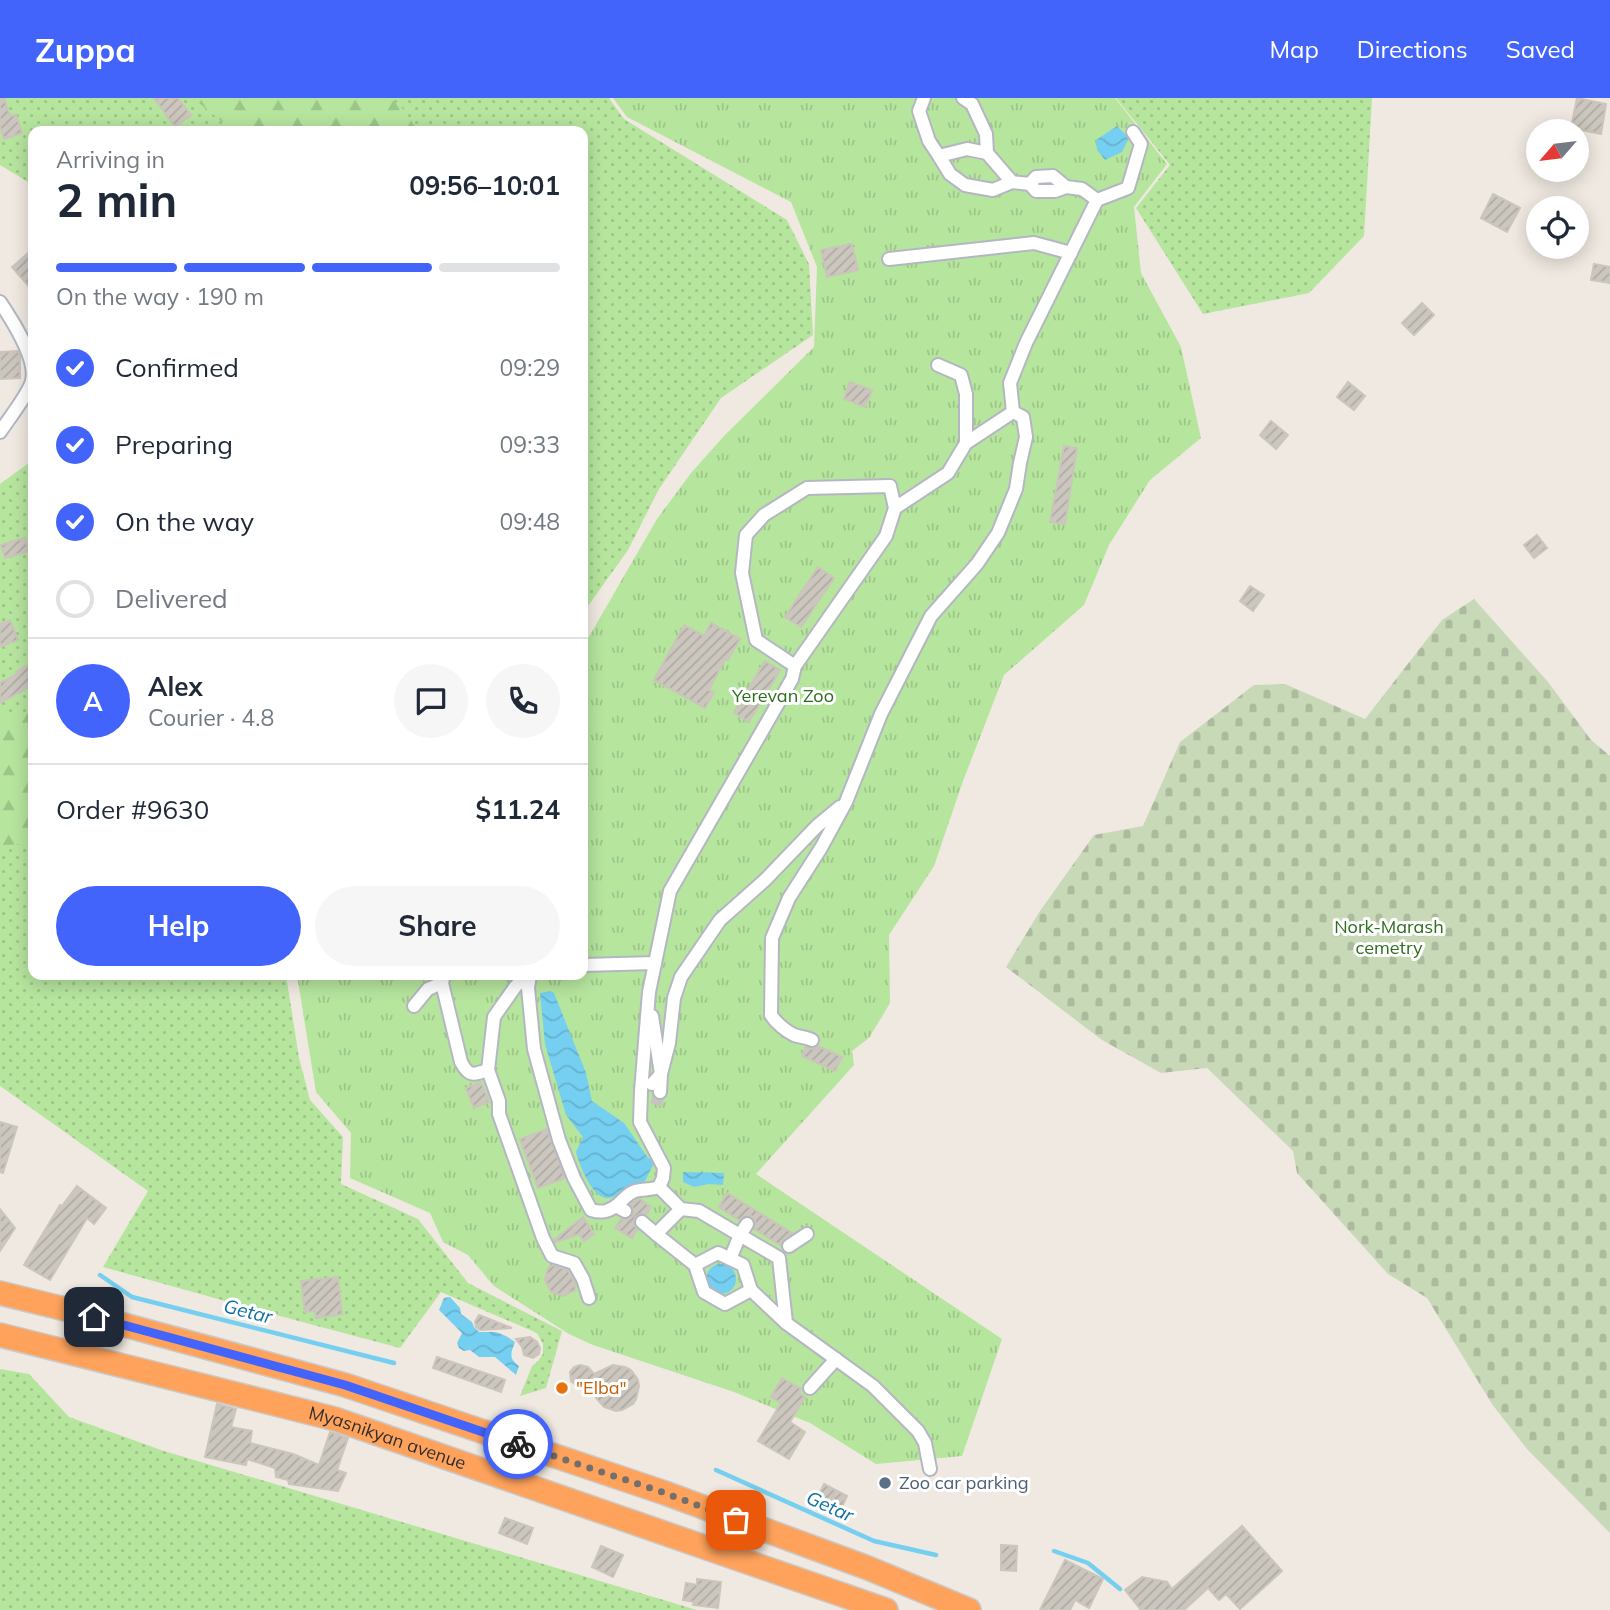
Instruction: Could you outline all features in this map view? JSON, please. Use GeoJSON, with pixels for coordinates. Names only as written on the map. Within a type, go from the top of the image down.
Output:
{"type":"FeatureCollection","features":[{"type":"Feature","properties":{"kind":"highway","name":"Myasnikyan avenue"},"geometry":{"type":"LineString","coordinates":[[0,1293],[345,1385],[665,1493],[868,1568],[969,1610]]}},
{"type":"Feature","properties":{"kind":"highway","name":"Myasnikyan avenue"},"geometry":{"type":"LineString","coordinates":[[0,1335],[335,1419],[886,1610]]}},
{"type":"Feature","properties":{"kind":"street"},"geometry":{"type":"LineString","coordinates":[[924,98],[919,111],[929,141],[950,174],[965,185],[993,190],[1012,181],[1030,184],[1036,177],[1053,176],[1066,187],[1082,189],[1097,200]]}},
{"type":"Feature","properties":{"kind":"street"},"geometry":{"type":"LineString","coordinates":[[963,98],[972,104],[986,134],[987,153]]}},
{"type":"Feature","properties":{"kind":"street"},"geometry":{"type":"LineString","coordinates":[[1013,412],[1010,383],[1026,343],[1097,200],[1128,188],[1141,144],[1133,132]]}},
{"type":"Feature","properties":{"kind":"street"},"geometry":{"type":"LineString","coordinates":[[939,156],[967,149],[987,153],[1012,181]]}},
{"type":"Feature","properties":{"kind":"street"},"geometry":{"type":"LineString","coordinates":[[889,259],[1034,243],[1071,253]]}},
{"type":"Feature","properties":{"kind":"street"},"geometry":{"type":"LineString","coordinates":[[0,302],[23,338],[28,355]]}},
{"type":"Feature","properties":{"kind":"street"},"geometry":{"type":"LineString","coordinates":[[938,365],[961,375],[966,394],[966,443]]}},
{"type":"Feature","properties":{"kind":"street"},"geometry":{"type":"LineString","coordinates":[[0,432],[28,388]]}},
{"type":"Feature","properties":{"kind":"street"},"geometry":{"type":"LineString","coordinates":[[895,508],[948,473],[966,443],[1013,412]]}},
{"type":"Feature","properties":{"kind":"street"},"geometry":{"type":"LineString","coordinates":[[812,1040],[795,1035],[775,1022],[771,1016],[772,938],[789,898],[846,803],[881,714],[931,617],[977,564],[998,533],[1016,489],[1026,437],[1023,417],[1013,412]]}},
{"type":"Feature","properties":{"kind":"street"},"geometry":{"type":"LineString","coordinates":[[528,980],[534,1049],[559,1140],[574,1178],[591,1210],[599,1212],[620,1209],[628,1195],[637,1190],[659,1187],[663,1178],[664,1168],[640,1122],[649,992],[670,891],[792,679],[795,666],[886,536],[895,508],[890,486],[807,488],[764,515],[746,535],[742,573],[756,639],[795,666]]}},
{"type":"Feature","properties":{"kind":"street"},"geometry":{"type":"LineString","coordinates":[[649,992],[657,1083],[669,1044],[674,998],[681,977],[689,965],[720,920],[765,880],[817,826],[846,803]]}},
{"type":"Feature","properties":{"kind":"street"},"geometry":{"type":"LineString","coordinates":[[588,965],[655,963]]}},
{"type":"Feature","properties":{"kind":"street"},"geometry":{"type":"LineString","coordinates":[[414,1006],[428,989],[442,980]]}},
{"type":"Feature","properties":{"kind":"street"},"geometry":{"type":"LineString","coordinates":[[443,980],[461,1062],[466,1072],[472,1074],[488,1070]]}},
{"type":"Feature","properties":{"kind":"street"},"geometry":{"type":"LineString","coordinates":[[522,980],[514,987],[494,1017],[488,1070],[499,1101],[499,1114],[543,1238],[552,1256],[574,1263],[589,1298]]}},
{"type":"Feature","properties":{"kind":"street"},"geometry":{"type":"LineString","coordinates":[[659,1187],[678,1206],[699,1211],[743,1230],[779,1258]]}},
{"type":"Feature","properties":{"kind":"street"},"geometry":{"type":"LineString","coordinates":[[656,1234],[678,1206]]}},
{"type":"Feature","properties":{"kind":"street"},"geometry":{"type":"LineString","coordinates":[[642,1222],[695,1265],[704,1292],[725,1304],[751,1290]]}},
{"type":"Feature","properties":{"kind":"street"},"geometry":{"type":"LineString","coordinates":[[730,1259],[743,1230]]}},
{"type":"Feature","properties":{"kind":"street"},"geometry":{"type":"LineString","coordinates":[[786,1323],[779,1258],[788,1244],[807,1234]]}},
{"type":"Feature","properties":{"kind":"street"},"geometry":{"type":"LineString","coordinates":[[695,1265],[718,1253],[743,1265],[751,1290],[786,1323],[873,1386],[918,1431],[925,1443],[930,1469]]}},
{"type":"Feature","properties":{"kind":"street"},"geometry":{"type":"LineString","coordinates":[[810,1388],[836,1359]]}},
{"type":"Feature","properties":{"kind":"green space"},"geometry":{"type":"Polygon","coordinates":[[[0,98],[609,98],[624,119],[787,220],[809,264],[813,335],[721,398],[659,489],[628,550],[588,606],[588,126],[28,126],[28,182],[0,165],[0,98]]]}},
{"type":"Feature","properties":{"kind":"green space"},"geometry":{"type":"Polygon","coordinates":[[[193,98],[390,98],[403,109],[415,126],[239,126],[221,121],[193,98]]]}},
{"type":"Feature","properties":{"kind":"green space","name":"Yerevan Zoo"},"geometry":{"type":"Polygon","coordinates":[[[613,98],[1115,98],[1167,164],[1134,207],[1141,273],[1181,347],[1201,438],[1150,480],[1109,545],[1084,605],[1004,675],[934,866],[889,935],[890,1003],[869,1038],[852,1051],[854,1065],[756,1174],[1002,1339],[962,1456],[876,1464],[810,1423],[734,1392],[593,1345],[569,1334],[494,1286],[468,1255],[443,1242],[430,1213],[350,1178],[351,1133],[316,1092],[298,980],[588,980],[588,638],[657,519],[691,473],[724,436],[814,347],[817,267],[791,202],[627,117],[613,98]]]}},
{"type":"Feature","properties":{"kind":"green space"},"geometry":{"type":"Polygon","coordinates":[[[1116,98],[1372,98],[1364,236],[1309,293],[1203,314],[1136,208],[1170,165],[1116,98]]]}},
{"type":"Feature","properties":{"kind":"green space"},"geometry":{"type":"Polygon","coordinates":[[[28,464],[28,980],[287,980],[299,1058],[310,1100],[343,1137],[341,1184],[418,1219],[468,1283],[562,1331],[546,1388],[520,1396],[532,1366],[543,1354],[543,1344],[537,1333],[441,1292],[400,1348],[103,1267],[148,1191],[0,1086],[0,484],[28,464]]]}},
{"type":"Feature","properties":{"kind":"green space","name":"Nork-Marash cemetry"},"geometry":{"type":"Polygon","coordinates":[[[1474,599],[1548,682],[1591,740],[1610,756],[1610,1533],[1527,1449],[1492,1404],[1427,1298],[1388,1274],[1297,1173],[1293,1151],[1207,1068],[1161,1073],[1102,1040],[1006,967],[1040,911],[1094,835],[1143,826],[1180,742],[1254,685],[1285,684],[1365,719],[1442,620],[1474,599]]]}},
{"type":"Feature","properties":{"kind":"green space"},"geometry":{"type":"Polygon","coordinates":[[[0,714],[28,714],[28,844],[0,845],[0,714]]]}},
{"type":"Feature","properties":{"kind":"green space"},"geometry":{"type":"Polygon","coordinates":[[[0,1369],[29,1374],[69,1417],[164,1451],[697,1610],[0,1610],[0,1369]]]}},
{"type":"Feature","properties":{"kind":"water"},"geometry":{"type":"Polygon","coordinates":[[[1117,126],[1129,138],[1122,152],[1105,160],[1097,150],[1096,140],[1117,126]]]}},
{"type":"Feature","properties":{"kind":"water"},"geometry":{"type":"Polygon","coordinates":[[[540,993],[554,993],[586,1073],[592,1101],[624,1123],[648,1158],[655,1161],[644,1183],[613,1197],[606,1198],[594,1190],[584,1174],[576,1152],[583,1137],[566,1115],[545,1044],[540,993]]]}},
{"type":"Feature","properties":{"kind":"water"},"geometry":{"type":"Polygon","coordinates":[[[683,1172],[724,1173],[723,1185],[694,1187],[683,1182],[683,1172]]]}},
{"type":"Feature","properties":{"kind":"water"},"geometry":{"type":"Polygon","coordinates":[[[721,1264],[732,1268],[736,1279],[732,1290],[721,1294],[710,1290],[706,1279],[710,1268],[721,1264]]]}},
{"type":"Feature","properties":{"kind":"water"},"geometry":{"type":"Polygon","coordinates":[[[450,1297],[460,1308],[461,1314],[472,1322],[479,1332],[496,1332],[515,1342],[511,1355],[519,1366],[516,1375],[495,1357],[479,1357],[470,1350],[459,1348],[457,1343],[462,1333],[439,1310],[444,1298],[450,1297]]]}},
{"type":"Feature","properties":{"kind":"building"},"geometry":{"type":"Polygon","coordinates":[[[0,98],[4,98],[10,116],[16,115],[22,133],[4,139],[0,126],[0,98]]]}},
{"type":"Feature","properties":{"kind":"building"},"geometry":{"type":"Polygon","coordinates":[[[154,98],[178,98],[191,115],[174,126],[154,98]]]}},
{"type":"Feature","properties":{"kind":"building"},"geometry":{"type":"Polygon","coordinates":[[[1577,98],[1606,104],[1601,134],[1589,132],[1589,119],[1573,119],[1577,98]]]}},
{"type":"Feature","properties":{"kind":"building"},"geometry":{"type":"Polygon","coordinates":[[[1493,194],[1520,208],[1507,232],[1481,218],[1493,194]]]}},
{"type":"Feature","properties":{"kind":"building"},"geometry":{"type":"Polygon","coordinates":[[[852,244],[858,270],[827,277],[821,250],[852,244]]]}},
{"type":"Feature","properties":{"kind":"building"},"geometry":{"type":"Polygon","coordinates":[[[28,253],[28,285],[12,267],[28,253]]]}},
{"type":"Feature","properties":{"kind":"building"},"geometry":{"type":"Polygon","coordinates":[[[1594,264],[1610,267],[1610,283],[1591,280],[1594,264]]]}},
{"type":"Feature","properties":{"kind":"building"},"geometry":{"type":"Polygon","coordinates":[[[1422,303],[1434,315],[1414,335],[1402,323],[1422,303]]]}},
{"type":"Feature","properties":{"kind":"building"},"geometry":{"type":"Polygon","coordinates":[[[18,351],[20,378],[0,379],[0,352],[18,351]]]}},
{"type":"Feature","properties":{"kind":"building"},"geometry":{"type":"Polygon","coordinates":[[[850,382],[872,390],[865,407],[844,399],[850,382]]]}},
{"type":"Feature","properties":{"kind":"building"},"geometry":{"type":"Polygon","coordinates":[[[1348,382],[1365,396],[1354,410],[1337,397],[1348,382]]]}},
{"type":"Feature","properties":{"kind":"building"},"geometry":{"type":"Polygon","coordinates":[[[1271,421],[1288,435],[1276,449],[1260,435],[1271,421]]]}},
{"type":"Feature","properties":{"kind":"building"},"geometry":{"type":"Polygon","coordinates":[[[1064,446],[1077,448],[1065,524],[1050,522],[1064,446]]]}},
{"type":"Feature","properties":{"kind":"building"},"geometry":{"type":"Polygon","coordinates":[[[1537,535],[1547,548],[1534,558],[1524,545],[1537,535]]]}},
{"type":"Feature","properties":{"kind":"building"},"geometry":{"type":"Polygon","coordinates":[[[25,538],[28,551],[5,558],[1,545],[25,538]]]}},
{"type":"Feature","properties":{"kind":"building"},"geometry":{"type":"Polygon","coordinates":[[[818,567],[834,578],[801,627],[785,617],[818,567]]]}},
{"type":"Feature","properties":{"kind":"building"},"geometry":{"type":"Polygon","coordinates":[[[1250,586],[1264,595],[1253,611],[1240,601],[1250,586]]]}},
{"type":"Feature","properties":{"kind":"building"},"geometry":{"type":"Polygon","coordinates":[[[10,620],[18,640],[0,647],[0,624],[10,620]]]}},
{"type":"Feature","properties":{"kind":"building"},"geometry":{"type":"Polygon","coordinates":[[[711,623],[740,639],[728,660],[725,659],[709,690],[714,692],[705,708],[654,680],[684,625],[704,636],[711,623]]]}},
{"type":"Feature","properties":{"kind":"building"},"geometry":{"type":"Polygon","coordinates":[[[765,661],[780,670],[749,722],[734,713],[765,661]]]}},
{"type":"Feature","properties":{"kind":"building"},"geometry":{"type":"Polygon","coordinates":[[[28,665],[28,688],[0,703],[0,683],[17,674],[16,672],[28,665]]]}},
{"type":"Feature","properties":{"kind":"building"},"geometry":{"type":"Polygon","coordinates":[[[818,1046],[842,1057],[835,1071],[802,1056],[806,1047],[812,1049],[818,1046]]]}},
{"type":"Feature","properties":{"kind":"building"},"geometry":{"type":"Polygon","coordinates":[[[481,1082],[489,1102],[474,1108],[466,1088],[481,1082]]]}},
{"type":"Feature","properties":{"kind":"building"},"geometry":{"type":"Polygon","coordinates":[[[0,1122],[17,1127],[3,1173],[0,1172],[0,1122]]]}},
{"type":"Feature","properties":{"kind":"building"},"geometry":{"type":"Polygon","coordinates":[[[547,1129],[565,1178],[538,1188],[520,1139],[547,1129]]]}},
{"type":"Feature","properties":{"kind":"building"},"geometry":{"type":"Polygon","coordinates":[[[77,1186],[106,1208],[94,1224],[87,1218],[50,1280],[24,1265],[60,1205],[62,1206],[77,1186]]]}},
{"type":"Feature","properties":{"kind":"building"},"geometry":{"type":"Polygon","coordinates":[[[727,1193],[792,1233],[780,1245],[754,1229],[755,1221],[751,1216],[744,1216],[739,1220],[719,1207],[727,1193]]]}},
{"type":"Feature","properties":{"kind":"building"},"geometry":{"type":"Polygon","coordinates":[[[640,1199],[651,1207],[646,1215],[635,1217],[634,1224],[637,1229],[632,1238],[615,1228],[621,1219],[626,1220],[632,1216],[634,1210],[630,1204],[640,1199]]]}},
{"type":"Feature","properties":{"kind":"building"},"geometry":{"type":"Polygon","coordinates":[[[0,1209],[15,1228],[0,1251],[0,1209]]]}},
{"type":"Feature","properties":{"kind":"building"},"geometry":{"type":"Polygon","coordinates":[[[583,1217],[594,1234],[584,1241],[579,1234],[555,1242],[554,1240],[583,1217]]]}},
{"type":"Feature","properties":{"kind":"building"},"geometry":{"type":"Polygon","coordinates":[[[553,1265],[568,1270],[575,1283],[575,1290],[564,1296],[551,1292],[545,1280],[548,1268],[553,1265]]]}},
{"type":"Feature","properties":{"kind":"building"},"geometry":{"type":"Polygon","coordinates":[[[338,1277],[342,1314],[316,1318],[315,1311],[305,1312],[301,1281],[338,1277]]]}},
{"type":"Feature","properties":{"kind":"building"},"geometry":{"type":"Polygon","coordinates":[[[479,1315],[512,1328],[480,1330],[475,1322],[479,1315]]]}},
{"type":"Feature","properties":{"kind":"building"},"geometry":{"type":"Polygon","coordinates":[[[530,1337],[540,1348],[539,1354],[533,1358],[524,1355],[516,1339],[530,1337]]]}},
{"type":"Feature","properties":{"kind":"building"},"geometry":{"type":"Polygon","coordinates":[[[437,1357],[505,1380],[501,1392],[433,1368],[437,1357]]]}},
{"type":"Feature","properties":{"kind":"building"},"geometry":{"type":"Polygon","coordinates":[[[580,1365],[588,1367],[594,1374],[613,1365],[631,1370],[639,1386],[633,1404],[616,1411],[604,1407],[591,1386],[578,1387],[571,1381],[570,1372],[580,1365]]]}},
{"type":"Feature","properties":{"kind":"building"},"geometry":{"type":"Polygon","coordinates":[[[782,1378],[801,1389],[799,1393],[805,1397],[790,1422],[805,1432],[789,1459],[758,1441],[781,1403],[771,1397],[782,1378]]]}},
{"type":"Feature","properties":{"kind":"building"},"geometry":{"type":"Polygon","coordinates":[[[217,1404],[236,1409],[231,1427],[252,1431],[250,1443],[293,1454],[319,1465],[330,1432],[348,1438],[337,1470],[346,1473],[338,1491],[289,1484],[288,1480],[276,1477],[275,1468],[247,1459],[246,1465],[205,1457],[217,1404]]]}},
{"type":"Feature","properties":{"kind":"building"},"geometry":{"type":"Polygon","coordinates":[[[824,1484],[847,1496],[842,1507],[818,1496],[824,1484]]]}},
{"type":"Feature","properties":{"kind":"building"},"geometry":{"type":"Polygon","coordinates":[[[505,1518],[533,1528],[527,1544],[499,1533],[505,1518]]]}},
{"type":"Feature","properties":{"kind":"building"},"geometry":{"type":"Polygon","coordinates":[[[1242,1526],[1282,1571],[1240,1609],[1226,1594],[1219,1600],[1208,1588],[1184,1610],[1141,1610],[1125,1590],[1142,1577],[1167,1582],[1172,1589],[1242,1526]]]}},
{"type":"Feature","properties":{"kind":"building"},"geometry":{"type":"Polygon","coordinates":[[[1001,1545],[1017,1546],[1016,1571],[1001,1570],[1001,1545]]]}},
{"type":"Feature","properties":{"kind":"building"},"geometry":{"type":"Polygon","coordinates":[[[601,1546],[623,1555],[613,1577],[592,1567],[601,1546]]]}},
{"type":"Feature","properties":{"kind":"building"},"geometry":{"type":"Polygon","coordinates":[[[1065,1560],[1103,1579],[1089,1608],[1075,1600],[1070,1610],[1040,1610],[1065,1560]]]}},
{"type":"Feature","properties":{"kind":"building"},"geometry":{"type":"Polygon","coordinates":[[[697,1579],[721,1582],[718,1608],[693,1605],[694,1602],[683,1600],[686,1583],[697,1585],[697,1579]]]}},
{"type":"Feature","properties":{"kind":"waterway","name":"Getar"},"geometry":{"type":"LineString","coordinates":[[100,1275],[132,1297],[394,1363]]}},
{"type":"Feature","properties":{"kind":"waterway","name":"Getar"},"geometry":{"type":"LineString","coordinates":[[716,1470],[874,1541],[936,1555]]}},
{"type":"Feature","properties":{"kind":"waterway","name":"Getar"},"geometry":{"type":"LineString","coordinates":[[1054,1551],[1088,1563],[1120,1589]]}},
{"type":"Feature","properties":{"kind":"tunnel"},"geometry":{"type":"LineString","coordinates":[[656,1105],[660,1092]]}},
{"type":"Feature","properties":{"kind":"way so far"},"geometry":{"type":"LineString","coordinates":[[518,1444],[665,1493],[736,1520]]}},
{"type":"Feature","properties":{"kind":"place","name":"\"Elba\""},"geometry":{"type":"Point","coordinates":[562,1388]}},
{"type":"Feature","properties":{"kind":"place","name":"Zoo car parking"},"geometry":{"type":"Point","coordinates":[885,1483]}},
{"type":"Feature","properties":{"kind":"route"},"geometry":{"type":"LineString","coordinates":[[94,1317],[345,1385],[518,1444]]}}]}
